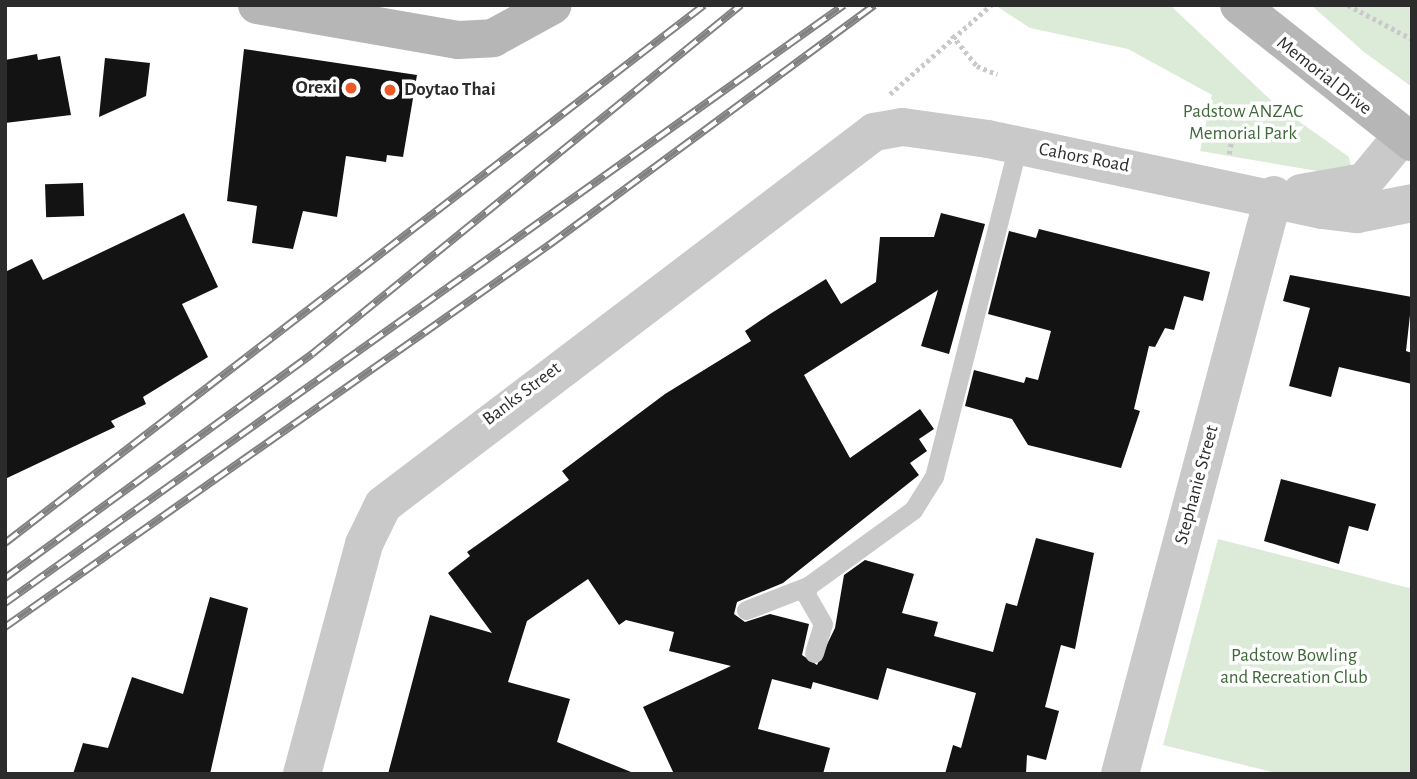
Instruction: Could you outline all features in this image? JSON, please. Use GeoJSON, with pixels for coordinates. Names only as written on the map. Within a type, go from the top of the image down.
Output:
{"type":"FeatureCollection","features":[{"type":"Feature","properties":{"kind":"main road"},"geometry":{"type":"LineString","coordinates":[[257,5],[458,40],[493,38],[547,7]]}},
{"type":"Feature","properties":{"kind":"main road","name":"Memorial Drive"},"geometry":{"type":"LineString","coordinates":[[1239,5],[1407,139]]}},
{"type":"Feature","properties":{"kind":"street","name":"Cahors Road"},"geometry":{"type":"LineString","coordinates":[[893,128],[1018,145],[1357,214],[1412,204]]}},
{"type":"Feature","properties":{"kind":"street","name":"Banks Street"},"geometry":{"type":"LineString","coordinates":[[302,774],[364,544],[383,505],[844,151],[893,128]]}},
{"type":"Feature","properties":{"kind":"street","name":"Cahors Road"},"geometry":{"type":"LineString","coordinates":[[1274,195],[1364,181],[1407,139]]}},
{"type":"Feature","properties":{"kind":"street","name":"Stephanie Street"},"geometry":{"type":"LineString","coordinates":[[1120,774],[1274,195]]}},
{"type":"Feature","properties":{"kind":"lane"},"geometry":{"type":"LineString","coordinates":[[746,610],[808,586],[913,510],[934,477],[1018,145]]}},
{"type":"Feature","properties":{"kind":"lane"},"geometry":{"type":"LineString","coordinates":[[808,586],[806,595],[823,624],[814,653]]}},
{"type":"Feature","properties":{"kind":"path"},"geometry":{"type":"LineString","coordinates":[[893,128],[889,96],[896,83],[991,5]]}},
{"type":"Feature","properties":{"kind":"path"},"geometry":{"type":"LineString","coordinates":[[1348,5],[1412,39]]}},
{"type":"Feature","properties":{"kind":"path"},"geometry":{"type":"LineString","coordinates":[[952,35],[977,66],[997,74]]}},
{"type":"Feature","properties":{"kind":"green space","name":"Padstow ANZAC Memorial Park"},"geometry":{"type":"Polygon","coordinates":[[[1170,5],[1276,105],[1349,157],[1351,167],[1341,175],[1200,151],[1212,95],[1128,49],[1030,28],[998,7],[1170,5]]]}},
{"type":"Feature","properties":{"kind":"green space"},"geometry":{"type":"Polygon","coordinates":[[[1311,5],[1412,5],[1412,87],[1364,52],[1311,5]]]}},
{"type":"Feature","properties":{"kind":"green space","name":"Padstow Bowling and Recreation Club"},"geometry":{"type":"Polygon","coordinates":[[[1218,539],[1409,588],[1412,579],[1412,774],[1280,774],[1163,745],[1218,539]]]}},
{"type":"Feature","properties":{"kind":"building"},"geometry":{"type":"Polygon","coordinates":[[[244,49],[417,75],[403,157],[387,155],[386,162],[346,156],[337,217],[303,211],[293,249],[252,243],[257,206],[227,201],[244,49]]]}},
{"type":"Feature","properties":{"kind":"building"},"geometry":{"type":"Polygon","coordinates":[[[37,54],[38,60],[60,56],[71,115],[5,123],[5,60],[37,54]]]}},
{"type":"Feature","properties":{"kind":"building"},"geometry":{"type":"Polygon","coordinates":[[[105,58],[150,63],[146,96],[99,117],[105,58]]]}},
{"type":"Feature","properties":{"kind":"building"},"geometry":{"type":"Polygon","coordinates":[[[83,183],[84,216],[46,217],[45,184],[83,183]]]}},
{"type":"Feature","properties":{"kind":"building"},"geometry":{"type":"Polygon","coordinates":[[[184,213],[218,287],[182,304],[208,357],[143,397],[146,404],[111,421],[115,427],[5,479],[5,272],[32,259],[43,280],[184,213]]]}},
{"type":"Feature","properties":{"kind":"building"},"geometry":{"type":"Polygon","coordinates":[[[941,213],[985,224],[949,354],[921,346],[938,290],[804,375],[850,458],[920,409],[934,429],[919,439],[927,451],[910,463],[919,475],[783,583],[737,602],[734,614],[745,622],[770,614],[809,624],[802,655],[817,665],[835,628],[844,575],[865,560],[914,574],[902,613],[938,622],[934,636],[993,652],[1006,603],[1017,606],[1036,538],[1094,553],[1075,649],[1061,645],[1045,707],[1059,711],[1046,760],[1027,755],[1026,774],[945,774],[953,745],[961,748],[976,693],[887,668],[878,700],[813,682],[811,689],[772,679],[758,729],[830,748],[823,774],[674,774],[643,707],[731,666],[669,651],[674,632],[626,620],[619,625],[588,579],[527,621],[508,682],[570,699],[557,742],[636,774],[388,774],[430,615],[492,633],[448,573],[470,556],[467,552],[569,480],[562,471],[665,394],[751,341],[745,331],[770,314],[826,279],[841,304],[876,282],[880,237],[934,237],[941,213]]]}},
{"type":"Feature","properties":{"kind":"building"},"geometry":{"type":"Polygon","coordinates":[[[1039,229],[1210,272],[1203,301],[1184,296],[1174,330],[1165,328],[1155,347],[1149,346],[1134,409],[1140,411],[1121,468],[1028,445],[1012,419],[965,406],[974,370],[1024,383],[1026,377],[1038,380],[1051,331],[988,314],[1009,231],[1036,238],[1039,229]]]}},
{"type":"Feature","properties":{"kind":"building"},"geometry":{"type":"Polygon","coordinates":[[[1290,275],[1412,297],[1406,351],[1412,353],[1412,384],[1339,367],[1331,397],[1289,386],[1310,308],[1283,301],[1290,275]]]}},
{"type":"Feature","properties":{"kind":"building"},"geometry":{"type":"Polygon","coordinates":[[[1281,479],[1376,504],[1368,531],[1349,526],[1339,564],[1264,541],[1281,479]]]}},
{"type":"Feature","properties":{"kind":"building"},"geometry":{"type":"Polygon","coordinates":[[[210,597],[248,608],[210,774],[73,774],[83,743],[108,748],[132,677],[183,694],[210,597]]]}},
{"type":"Feature","properties":{"kind":"railway"},"geometry":{"type":"LineString","coordinates":[[5,543],[704,5]]}},
{"type":"Feature","properties":{"kind":"railway"},"geometry":{"type":"LineString","coordinates":[[5,578],[312,354],[741,5]]}},
{"type":"Feature","properties":{"kind":"railway"},"geometry":{"type":"LineString","coordinates":[[5,603],[844,5]]}},
{"type":"Feature","properties":{"kind":"railway"},"geometry":{"type":"LineString","coordinates":[[5,627],[549,245],[874,5]]}},
{"type":"Feature","properties":{"kind":"place","name":"Orexi"},"geometry":{"type":"Point","coordinates":[351,88]}},
{"type":"Feature","properties":{"kind":"place","name":"Doytao Thai"},"geometry":{"type":"Point","coordinates":[390,90]}}]}
